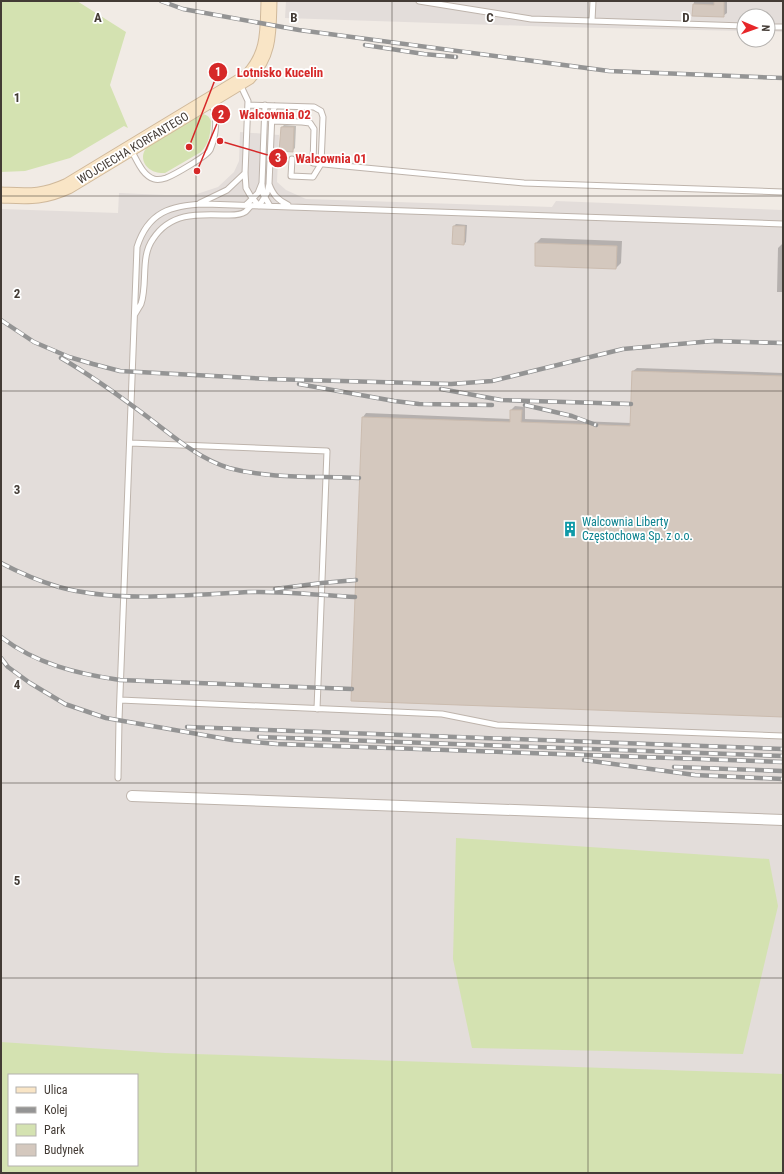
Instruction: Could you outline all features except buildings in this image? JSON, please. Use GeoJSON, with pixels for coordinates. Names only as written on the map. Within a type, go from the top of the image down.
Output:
{"type":"FeatureCollection","features":[{"type":"Feature","properties":{"kind":"street","name":"WOJCIECHA KORFANTEGO"},"geometry":{"type":"LineString","coordinates":[[1,195],[30,196],[45,195],[56,192],[210,102],[248,77],[256,69],[264,55],[267,41],[269,1]]}},
{"type":"Feature","properties":{"kind":"street"},"geometry":{"type":"LineString","coordinates":[[132,796],[783,820]]}},
{"type":"Feature","properties":{"kind":"lane"},"geometry":{"type":"LineString","coordinates":[[419,1],[531,19],[736,26]]}},
{"type":"Feature","properties":{"kind":"lane"},"geometry":{"type":"LineString","coordinates":[[592,21],[593,1]]}},
{"type":"Feature","properties":{"kind":"lane"},"geometry":{"type":"LineString","coordinates":[[239,83],[248,101],[245,173],[246,188],[259,206]]}},
{"type":"Feature","properties":{"kind":"lane"},"geometry":{"type":"LineString","coordinates":[[131,149],[143,171],[154,179],[165,179],[187,167],[209,151],[212,143],[216,118],[214,107],[210,102]]}},
{"type":"Feature","properties":{"kind":"lane"},"geometry":{"type":"LineString","coordinates":[[248,105],[314,107],[321,111],[323,117],[321,164],[313,177],[291,176],[292,159]]}},
{"type":"Feature","properties":{"kind":"lane"},"geometry":{"type":"LineString","coordinates":[[265,105],[262,183],[263,194],[270,206]]}},
{"type":"Feature","properties":{"kind":"lane"},"geometry":{"type":"LineString","coordinates":[[259,206],[265,198],[269,184],[272,113],[275,106]]}},
{"type":"Feature","properties":{"kind":"lane"},"geometry":{"type":"LineString","coordinates":[[272,121],[310,123],[314,129],[312,163],[524,183],[783,192]]}},
{"type":"Feature","properties":{"kind":"lane"},"geometry":{"type":"LineString","coordinates":[[196,204],[205,202],[227,190],[245,173]]}},
{"type":"Feature","properties":{"kind":"lane"},"geometry":{"type":"LineString","coordinates":[[134,315],[143,296],[147,250],[152,239],[162,228],[184,216],[235,215],[245,212],[248,205],[258,193],[262,183]]}},
{"type":"Feature","properties":{"kind":"lane"},"geometry":{"type":"LineString","coordinates":[[269,184],[273,194],[282,202],[291,207]]}},
{"type":"Feature","properties":{"kind":"lane"},"geometry":{"type":"LineString","coordinates":[[118,778],[137,247],[141,234],[154,218],[167,210],[184,205],[196,204],[783,224]]}},
{"type":"Feature","properties":{"kind":"lane"},"geometry":{"type":"LineString","coordinates":[[130,443],[327,451],[317,708]]}},
{"type":"Feature","properties":{"kind":"lane"},"geometry":{"type":"LineString","coordinates":[[120,700],[442,714],[497,725],[783,736]]}},
{"type":"Feature","properties":{"kind":"shaded area"},"geometry":{"type":"Polygon","coordinates":[[[286,1],[783,1],[783,32],[776,32],[776,8],[736,8],[736,31],[558,27],[285,18],[286,1]]]}},
{"type":"Feature","properties":{"kind":"shaded area"},"geometry":{"type":"Polygon","coordinates":[[[240,132],[279,135],[277,182],[286,190],[306,199],[552,207],[556,201],[783,210],[783,1089],[1,1046],[1,209],[118,213],[119,193],[194,195],[218,187],[234,172],[239,161],[240,132]]]}},
{"type":"Feature","properties":{"kind":"green space"},"geometry":{"type":"Polygon","coordinates":[[[1,1],[77,1],[126,32],[110,85],[128,128],[124,126],[70,158],[25,171],[1,172],[1,1]]]}},
{"type":"Feature","properties":{"kind":"green space"},"geometry":{"type":"Polygon","coordinates":[[[201,114],[207,116],[211,121],[209,138],[204,149],[165,173],[150,170],[145,164],[143,155],[149,145],[201,114]]]}},
{"type":"Feature","properties":{"kind":"green space"},"geometry":{"type":"Polygon","coordinates":[[[456,838],[769,859],[778,906],[743,1054],[472,1048],[453,959],[456,838]]]}},
{"type":"Feature","properties":{"kind":"green space"},"geometry":{"type":"Polygon","coordinates":[[[1,1042],[165,1053],[783,1074],[783,1173],[1,1173],[1,1042]]]}},
{"type":"Feature","properties":{"kind":"railway"},"geometry":{"type":"LineString","coordinates":[[161,1],[183,9],[299,30],[609,71],[783,78]]}},
{"type":"Feature","properties":{"kind":"railway"},"geometry":{"type":"LineString","coordinates":[[365,45],[424,54],[456,57]]}},
{"type":"Feature","properties":{"kind":"railway"},"geometry":{"type":"LineString","coordinates":[[1,320],[34,342],[69,357],[120,371],[269,379],[451,384],[492,381],[623,349],[713,341],[783,343]]}},
{"type":"Feature","properties":{"kind":"railway"},"geometry":{"type":"LineString","coordinates":[[61,358],[117,395],[187,447],[218,464],[244,472],[260,474],[359,478]]}},
{"type":"Feature","properties":{"kind":"railway"},"geometry":{"type":"LineString","coordinates":[[299,384],[419,404],[492,405]]}},
{"type":"Feature","properties":{"kind":"railway"},"geometry":{"type":"LineString","coordinates":[[441,389],[501,400],[631,404]]}},
{"type":"Feature","properties":{"kind":"railway"},"geometry":{"type":"LineString","coordinates":[[525,405],[572,416],[596,425]]}},
{"type":"Feature","properties":{"kind":"railway"},"geometry":{"type":"LineString","coordinates":[[1,563],[59,587],[105,595],[154,597],[262,592],[355,597]]}},
{"type":"Feature","properties":{"kind":"railway"},"geometry":{"type":"LineString","coordinates":[[275,589],[356,580]]}},
{"type":"Feature","properties":{"kind":"railway"},"geometry":{"type":"LineString","coordinates":[[1,637],[14,646],[43,661],[89,675],[120,680],[352,689]]}},
{"type":"Feature","properties":{"kind":"railway"},"geometry":{"type":"LineString","coordinates":[[1,658],[8,667],[30,683],[65,704],[106,718],[232,740],[277,744],[783,762]]}},
{"type":"Feature","properties":{"kind":"railway"},"geometry":{"type":"LineString","coordinates":[[187,727],[783,749]]}},
{"type":"Feature","properties":{"kind":"railway"},"geometry":{"type":"LineString","coordinates":[[259,737],[783,756]]}},
{"type":"Feature","properties":{"kind":"railway"},"geometry":{"type":"LineString","coordinates":[[584,760],[695,775],[783,779]]}},
{"type":"Feature","properties":{"kind":"railway"},"geometry":{"type":"LineString","coordinates":[[674,767],[783,771]]}},
{"type":"Feature","properties":{"kind":"place","name":"Walcownia 01"},"geometry":{"type":"Point","coordinates":[220,141]}},
{"type":"Feature","properties":{"kind":"place","name":"Lotnisko Kucelin"},"geometry":{"type":"Point","coordinates":[189,147]}},
{"type":"Feature","properties":{"kind":"place","name":"Walcownia 02"},"geometry":{"type":"Point","coordinates":[197,171]}},
{"type":"Feature","properties":{"kind":"place","name":"Walcownia Liberty Częstochowa Sp. z o.o."},"geometry":{"type":"Point","coordinates":[570,529]}}]}
